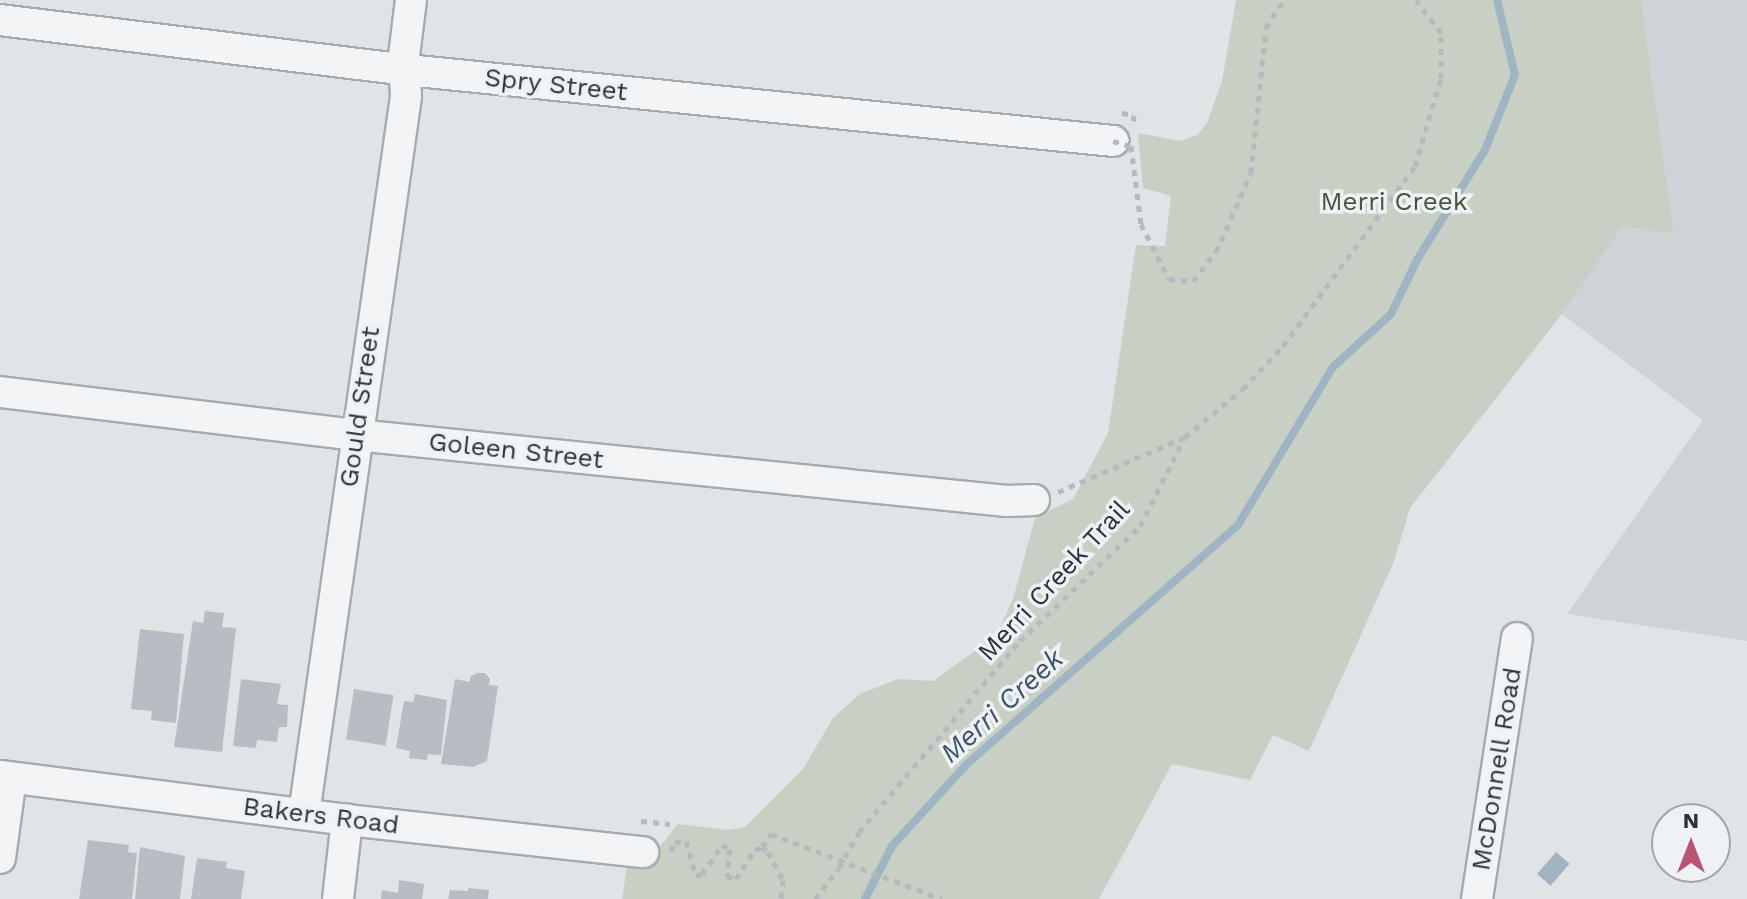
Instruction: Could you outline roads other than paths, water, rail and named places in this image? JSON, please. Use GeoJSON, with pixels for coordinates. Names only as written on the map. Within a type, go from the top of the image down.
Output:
{"type":"FeatureCollection","features":[{"type":"Feature","properties":{"kind":"street","name":"Gould Street"},"geometry":{"type":"LineString","coordinates":[[304,814],[406,96],[404,56],[411,0]]}},
{"type":"Feature","properties":{"kind":"street","name":"Spry Street"},"geometry":{"type":"LineString","coordinates":[[14,14],[407,70],[1113,141]]}},
{"type":"Feature","properties":{"kind":"street","name":"Goleen Street"},"geometry":{"type":"LineString","coordinates":[[0,392],[356,435],[1007,501],[1034,500]]}},
{"type":"Feature","properties":{"kind":"street","name":"McDonnell Road"},"geometry":{"type":"LineString","coordinates":[[1477,899],[1517,638]]}},
{"type":"Feature","properties":{"kind":"street","name":"Bakers Road"},"geometry":{"type":"LineString","coordinates":[[5,777],[655,856]]}},
{"type":"Feature","properties":{"kind":"street"},"geometry":{"type":"LineString","coordinates":[[0,858],[5,777]]}},
{"type":"Feature","properties":{"kind":"street"},"geometry":{"type":"LineString","coordinates":[[338,899],[347,820]]}},
{"type":"Feature","properties":{"kind":"water"},"geometry":{"type":"Polygon","coordinates":[[[1556,852],[1570,864],[1551,886],[1537,874],[1556,852]]]}},
{"type":"Feature","properties":{"kind":"waterway","name":"Merri Creek"},"geometry":{"type":"LineString","coordinates":[[865,899],[892,846],[967,764],[1238,525],[1333,367],[1391,314],[1417,260],[1485,150],[1515,75],[1497,0]]}}]}
